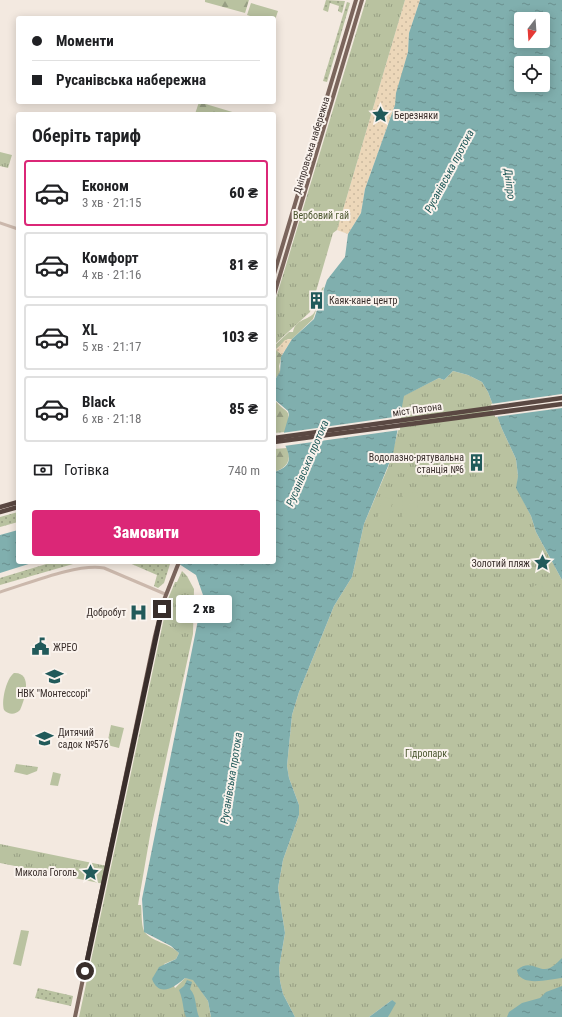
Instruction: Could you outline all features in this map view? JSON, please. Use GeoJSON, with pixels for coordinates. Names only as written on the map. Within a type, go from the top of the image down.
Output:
{"type":"FeatureCollection","features":[{"type":"Feature","properties":{"kind":"highway","name":"міст Патона"},"geometry":{"type":"LineString","coordinates":[[276,438],[562,398]]}},
{"type":"Feature","properties":{"kind":"highway","name":"міст Патона"},"geometry":{"type":"LineString","coordinates":[[276,442],[562,404]]}},
{"type":"Feature","properties":{"kind":"highway"},"geometry":{"type":"LineString","coordinates":[[0,507],[16,503]]}},
{"type":"Feature","properties":{"kind":"highway"},"geometry":{"type":"LineString","coordinates":[[0,512],[16,508]]}},
{"type":"Feature","properties":{"kind":"main road","name":"Дніпровська набережна"},"geometry":{"type":"LineString","coordinates":[[276,267],[356,0]]}},
{"type":"Feature","properties":{"kind":"main road","name":"Дніпровська набережна"},"geometry":{"type":"LineString","coordinates":[[276,288],[362,0]]}},
{"type":"Feature","properties":{"kind":"main road"},"geometry":{"type":"LineString","coordinates":[[75,1017],[165,594],[178,564]]}},
{"type":"Feature","properties":{"kind":"street"},"geometry":{"type":"LineString","coordinates":[[0,223],[16,228]]}},
{"type":"Feature","properties":{"kind":"street"},"geometry":{"type":"LineString","coordinates":[[0,592],[76,569],[94,566],[104,568],[165,594]]}},
{"type":"Feature","properties":{"kind":"green space"},"geometry":{"type":"Polygon","coordinates":[[[205,0],[249,0],[245,13],[205,2],[205,0]]]}},
{"type":"Feature","properties":{"kind":"green space"},"geometry":{"type":"Polygon","coordinates":[[[326,0],[345,1],[342,13],[338,11],[339,6],[330,3],[328,12],[323,10],[326,0]]]}},
{"type":"Feature","properties":{"kind":"green space","name":"Вербовий гай"},"geometry":{"type":"Polygon","coordinates":[[[366,0],[405,0],[337,230],[333,233],[310,312],[276,343],[276,298],[366,0]]]}},
{"type":"Feature","properties":{"kind":"green space"},"geometry":{"type":"Polygon","coordinates":[[[347,2],[350,3],[327,82],[323,81],[347,2]]]}},
{"type":"Feature","properties":{"kind":"green space"},"geometry":{"type":"Polygon","coordinates":[[[251,3],[278,11],[276,17],[247,15],[251,3]]]}},
{"type":"Feature","properties":{"kind":"green space"},"geometry":{"type":"Polygon","coordinates":[[[198,104],[206,104],[232,112],[196,112],[198,104]]]}},
{"type":"Feature","properties":{"kind":"green space"},"geometry":{"type":"Polygon","coordinates":[[[0,152],[12,155],[8,168],[0,166],[0,152]]]}},
{"type":"Feature","properties":{"kind":"green space"},"geometry":{"type":"Polygon","coordinates":[[[324,287],[313,319],[292,339],[288,339],[276,349],[276,344],[289,332],[293,332],[294,328],[299,322],[314,313],[322,288],[324,287]]]}},
{"type":"Feature","properties":{"kind":"green space"},"geometry":{"type":"Polygon","coordinates":[[[276,349],[282,355],[279,366],[280,372],[276,378],[276,349]]]}},
{"type":"Feature","properties":{"kind":"green space","name":"Гідропарк"},"geometry":{"type":"Polygon","coordinates":[[[453,371],[468,375],[482,382],[488,392],[502,429],[516,459],[518,476],[517,488],[531,516],[536,532],[562,580],[562,1017],[388,1017],[392,1000],[369,1017],[295,1017],[283,994],[280,981],[279,968],[285,933],[278,888],[283,860],[299,815],[299,805],[289,778],[287,766],[292,715],[299,692],[334,606],[352,577],[364,524],[389,465],[399,427],[400,408],[403,396],[439,378],[444,380],[453,371]]]}},
{"type":"Feature","properties":{"kind":"green space"},"geometry":{"type":"Polygon","coordinates":[[[276,401],[288,415],[285,432],[276,433],[276,401]]]}},
{"type":"Feature","properties":{"kind":"green space"},"geometry":{"type":"Polygon","coordinates":[[[287,448],[289,460],[285,466],[276,471],[276,449],[287,448]]]}},
{"type":"Feature","properties":{"kind":"green space"},"geometry":{"type":"Polygon","coordinates":[[[403,492],[418,493],[417,524],[402,524],[403,492]]]}},
{"type":"Feature","properties":{"kind":"green space"},"geometry":{"type":"Polygon","coordinates":[[[382,497],[393,499],[388,522],[377,520],[382,497]]]}},
{"type":"Feature","properties":{"kind":"green space"},"geometry":{"type":"Polygon","coordinates":[[[16,513],[16,523],[0,527],[0,517],[16,513]]]}},
{"type":"Feature","properties":{"kind":"green space"},"geometry":{"type":"Polygon","coordinates":[[[46,564],[73,564],[0,585],[0,578],[46,564]]]}},
{"type":"Feature","properties":{"kind":"green space"},"geometry":{"type":"Polygon","coordinates":[[[132,564],[170,564],[164,583],[158,588],[154,586],[157,575],[132,564]]]}},
{"type":"Feature","properties":{"kind":"green space"},"geometry":{"type":"Polygon","coordinates":[[[182,571],[187,576],[194,589],[193,634],[152,824],[138,905],[141,905],[143,928],[147,935],[171,947],[179,953],[176,959],[164,964],[175,988],[185,978],[193,979],[208,1001],[211,1017],[79,1017],[168,599],[175,582],[177,582],[182,571]]]}},
{"type":"Feature","properties":{"kind":"green space"},"geometry":{"type":"Polygon","coordinates":[[[540,583],[544,590],[533,596],[529,589],[540,583]]]}},
{"type":"Feature","properties":{"kind":"green space"},"geometry":{"type":"Polygon","coordinates":[[[14,673],[20,674],[24,677],[26,687],[20,710],[12,714],[4,710],[3,701],[5,690],[11,676],[14,673]]]}},
{"type":"Feature","properties":{"kind":"green space"},"geometry":{"type":"Polygon","coordinates":[[[111,725],[124,728],[119,748],[107,745],[111,725]]]}},
{"type":"Feature","properties":{"kind":"green space"},"geometry":{"type":"Polygon","coordinates":[[[16,764],[38,767],[37,771],[27,775],[14,772],[16,764]]]}},
{"type":"Feature","properties":{"kind":"green space"},"geometry":{"type":"Polygon","coordinates":[[[53,772],[61,774],[58,786],[50,785],[53,772]]]}},
{"type":"Feature","properties":{"kind":"green space"},"geometry":{"type":"Polygon","coordinates":[[[0,844],[107,866],[104,884],[0,863],[0,844]]]}},
{"type":"Feature","properties":{"kind":"green space"},"geometry":{"type":"Polygon","coordinates":[[[21,930],[29,931],[21,966],[13,964],[21,930]]]}},
{"type":"Feature","properties":{"kind":"green space"},"geometry":{"type":"Polygon","coordinates":[[[38,988],[73,996],[71,1006],[35,998],[38,988]]]}},
{"type":"Feature","properties":{"kind":"sand","name":"Березняки"},"geometry":{"type":"Polygon","coordinates":[[[405,0],[420,0],[409,33],[408,52],[395,105],[365,189],[361,213],[348,234],[337,230],[405,0]]]}},
{"type":"Feature","properties":{"kind":"sand"},"geometry":{"type":"Polygon","coordinates":[[[292,339],[282,355],[276,350],[285,340],[292,339]]]}},
{"type":"Feature","properties":{"kind":"water"},"geometry":{"type":"Polygon","coordinates":[[[420,0],[562,0],[562,580],[536,532],[531,516],[516,488],[518,476],[516,459],[502,429],[488,392],[482,382],[468,375],[453,371],[444,380],[439,378],[404,396],[393,454],[364,524],[352,577],[334,606],[299,692],[292,715],[287,766],[289,778],[299,805],[299,815],[283,860],[278,888],[285,933],[279,968],[280,981],[283,994],[295,1017],[211,1017],[208,1001],[193,980],[185,978],[177,985],[167,989],[159,988],[155,985],[152,979],[159,967],[176,959],[179,953],[171,946],[144,932],[142,899],[203,595],[196,575],[179,564],[276,564],[276,471],[285,466],[289,459],[289,454],[282,439],[289,415],[288,411],[276,401],[276,378],[280,372],[281,357],[292,339],[314,319],[327,280],[345,257],[348,234],[361,213],[365,189],[395,105],[396,93],[408,52],[409,33],[420,0]]]}},
{"type":"Feature","properties":{"kind":"water"},"geometry":{"type":"Polygon","coordinates":[[[16,531],[16,564],[29,564],[0,573],[0,535],[16,531]]]}},
{"type":"Feature","properties":{"kind":"water"},"geometry":{"type":"Polygon","coordinates":[[[562,958],[562,978],[543,981],[529,981],[519,976],[517,970],[526,965],[546,969],[555,965],[562,958]]]}},
{"type":"Feature","properties":{"kind":"water"},"geometry":{"type":"Polygon","coordinates":[[[187,980],[192,982],[190,989],[194,995],[199,1017],[186,1017],[179,990],[184,986],[187,980]]]}},
{"type":"Feature","properties":{"kind":"water"},"geometry":{"type":"Polygon","coordinates":[[[562,986],[562,1017],[507,1017],[509,1012],[522,1003],[540,998],[546,992],[562,986]]]}},
{"type":"Feature","properties":{"kind":"water"},"geometry":{"type":"Polygon","coordinates":[[[392,1000],[396,1003],[388,1017],[369,1017],[392,1000]]]}},
{"type":"Feature","properties":{"kind":"pier"},"geometry":{"type":"Polygon","coordinates":[[[562,394],[562,408],[495,417],[491,404],[562,394]]]}},
{"type":"Feature","properties":{"kind":"pier"},"geometry":{"type":"Polygon","coordinates":[[[401,416],[400,430],[284,446],[280,439],[282,433],[401,416]]]}},
{"type":"Feature","properties":{"kind":"place","name":"Березняки"},"geometry":{"type":"Point","coordinates":[381,115]}},
{"type":"Feature","properties":{"kind":"place","name":"Каяк-кане центр"},"geometry":{"type":"Point","coordinates":[316,300]}},
{"type":"Feature","properties":{"kind":"place","name":"Водолазно-рятувальна станція №6"},"geometry":{"type":"Point","coordinates":[477,463]}},
{"type":"Feature","properties":{"kind":"place","name":"Золотий пляж"},"geometry":{"type":"Point","coordinates":[543,563]}},
{"type":"Feature","properties":{"kind":"place","name":"Добробут"},"geometry":{"type":"Point","coordinates":[139,612]}},
{"type":"Feature","properties":{"kind":"place","name":"ЖРЕО"},"geometry":{"type":"Point","coordinates":[40,647]}},
{"type":"Feature","properties":{"kind":"place","name":"НВК \"Монтессорі\""},"geometry":{"type":"Point","coordinates":[54,676]}},
{"type":"Feature","properties":{"kind":"place","name":"Дитячий садок №576"},"geometry":{"type":"Point","coordinates":[45,738]}},
{"type":"Feature","properties":{"kind":"place","name":"Микола Гоголь"},"geometry":{"type":"Point","coordinates":[90,872]}},
{"type":"Feature","properties":{"kind":"route"},"geometry":{"type":"LineString","coordinates":[[85,971],[162,609]]}},
{"type":"Feature","properties":{"kind":"water label","name":"Русанівська протока"},"geometry":{"type":"Point","coordinates":[449,171]}},
{"type":"Feature","properties":{"kind":"water label","name":"Дніпро"},"geometry":{"type":"Point","coordinates":[510,184]}},
{"type":"Feature","properties":{"kind":"water label","name":"Русанівська протока"},"geometry":{"type":"Point","coordinates":[307,463]}},
{"type":"Feature","properties":{"kind":"water label","name":"Русанівська протока"},"geometry":{"type":"Point","coordinates":[231,778]}}]}
